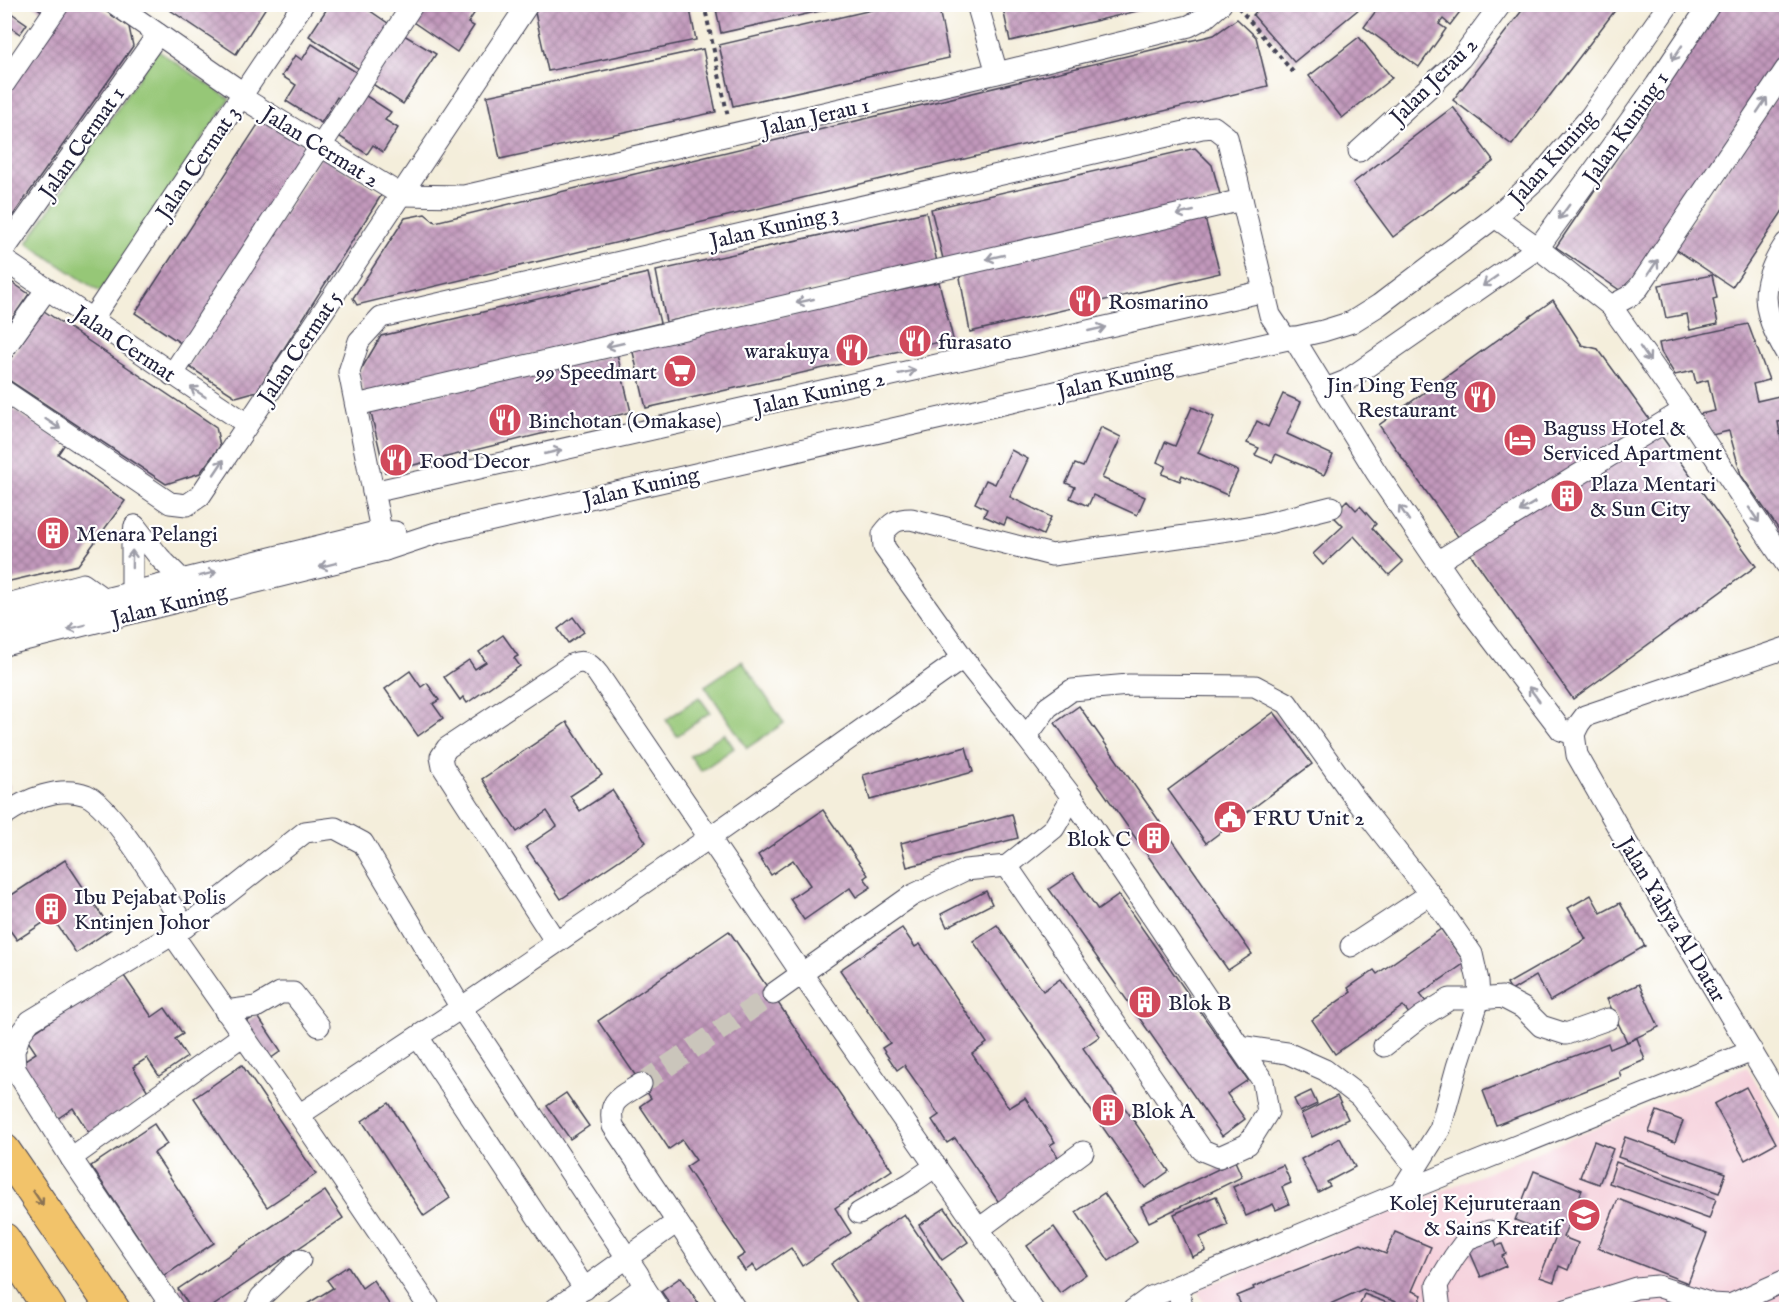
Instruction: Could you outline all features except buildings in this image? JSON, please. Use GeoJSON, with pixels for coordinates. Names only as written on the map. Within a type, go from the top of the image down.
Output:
{"type":"FeatureCollection","features":[{"type":"Feature","properties":{"kind":"highway"},"geometry":{"type":"LineString","coordinates":[[4,1150],[114,1310]]}},
{"type":"Feature","properties":{"kind":"highway"},"geometry":{"type":"LineString","coordinates":[[4,1239],[45,1306]]}},
{"type":"Feature","properties":{"kind":"street"},"geometry":{"type":"LineString","coordinates":[[4,84],[59,4]]}},
{"type":"Feature","properties":{"kind":"street","name":"Jalan Cermat 2"},"geometry":{"type":"LineString","coordinates":[[115,4],[242,95],[321,147],[401,195]]}},
{"type":"Feature","properties":{"kind":"street"},"geometry":{"type":"LineString","coordinates":[[172,375],[413,4]]}},
{"type":"Feature","properties":{"kind":"street","name":"Jalan Cermat 5"},"geometry":{"type":"LineString","coordinates":[[4,391],[170,503],[187,505],[200,496],[528,4]]}},
{"type":"Feature","properties":{"kind":"street"},"geometry":{"type":"LineString","coordinates":[[977,4],[997,74]]}},
{"type":"Feature","properties":{"kind":"street","name":"Jalan Jerau 1"},"geometry":{"type":"LineString","coordinates":[[401,195],[451,197],[470,195],[997,74],[1189,26],[1206,17],[1221,4]]}},
{"type":"Feature","properties":{"kind":"street","name":"Jalan Jerau 2"},"geometry":{"type":"LineString","coordinates":[[1359,151],[1461,58],[1501,4]]}},
{"type":"Feature","properties":{"kind":"street","name":"Jalan Kuning"},"geometry":{"type":"LineString","coordinates":[[4,624],[104,599],[132,603],[182,580],[382,541],[436,533],[1323,331],[1352,322],[1413,280],[1495,217],[1541,175],[1590,117],[1669,4]]}},
{"type":"Feature","properties":{"kind":"street","name":"Jalan Kuning 1"},"geometry":{"type":"LineString","coordinates":[[1326,389],[1346,381],[1538,248],[1656,85],[1710,4]]}},
{"type":"Feature","properties":{"kind":"street","name":"Jalan Cermat 3"},"geometry":{"type":"LineString","coordinates":[[92,319],[302,5]]}},
{"type":"Feature","properties":{"kind":"street","name":"Jalan Cermat 1"},"geometry":{"type":"LineString","coordinates":[[4,250],[158,34]]}},
{"type":"Feature","properties":{"kind":"street"},"geometry":{"type":"LineString","coordinates":[[1611,306],[1630,296],[1639,287],[1786,69]]}},
{"type":"Feature","properties":{"kind":"street","name":"Jalan Kuning 3"},"geometry":{"type":"LineString","coordinates":[[382,541],[349,372],[359,341],[381,316],[1202,128],[1214,127],[1227,137],[1270,315],[1261,345]]}},
{"type":"Feature","properties":{"kind":"street"},"geometry":{"type":"LineString","coordinates":[[356,405],[1242,200]]}},
{"type":"Feature","properties":{"kind":"street"},"geometry":{"type":"LineString","coordinates":[[1495,217],[1611,306],[1684,410],[1786,564]]}},
{"type":"Feature","properties":{"kind":"street"},"geometry":{"type":"LineString","coordinates":[[1786,243],[1770,273],[1766,293],[1767,314],[1786,352]]}},
{"type":"Feature","properties":{"kind":"street","name":"Jalan Cermat"},"geometry":{"type":"LineString","coordinates":[[4,260],[247,424]]}},
{"type":"Feature","properties":{"kind":"street"},"geometry":{"type":"LineString","coordinates":[[4,349],[46,290]]}},
{"type":"Feature","properties":{"kind":"street","name":"Jalan Kuning 2"},"geometry":{"type":"LineString","coordinates":[[373,492],[1265,291]]}},
{"type":"Feature","properties":{"kind":"street","name":"Jalan Kuning 3"},"geometry":{"type":"LineString","coordinates":[[1270,315],[1290,338],[1326,389],[1376,472],[1475,617],[1562,730],[1577,729]]}},
{"type":"Feature","properties":{"kind":"street"},"geometry":{"type":"LineString","coordinates":[[1437,562],[1684,410]]}},
{"type":"Feature","properties":{"kind":"street"},"geometry":{"type":"LineString","coordinates":[[1007,866],[1202,1150],[1218,1157],[1248,1144],[1268,1112],[1263,1081],[1072,797],[963,658],[884,547],[883,534],[890,524],[899,519],[911,519],[1052,555],[1245,527],[1332,507]]}},
{"type":"Feature","properties":{"kind":"street"},"geometry":{"type":"LineString","coordinates":[[132,603],[135,526],[160,558],[182,580]]}},
{"type":"Feature","properties":{"kind":"street","name":"Jalan Kuning"},"geometry":{"type":"LineString","coordinates":[[4,645],[132,603],[382,541]]}},
{"type":"Feature","properties":{"kind":"street"},"geometry":{"type":"LineString","coordinates":[[4,605],[83,584],[104,599]]}},
{"type":"Feature","properties":{"kind":"street"},"geometry":{"type":"LineString","coordinates":[[1577,729],[1585,716],[1786,648]]}},
{"type":"Feature","properties":{"kind":"street"},"geometry":{"type":"LineString","coordinates":[[299,1115],[461,1008],[709,838],[963,658]]}},
{"type":"Feature","properties":{"kind":"street"},"geometry":{"type":"LineString","coordinates":[[556,942],[443,767],[441,757],[447,748],[573,664],[583,662],[598,674],[801,974],[980,1228],[1033,1310]]}},
{"type":"Feature","properties":{"kind":"street"},"geometry":{"type":"LineString","coordinates":[[1026,737],[1047,707],[1072,690],[1129,685],[1255,686],[1287,703],[1354,797],[1430,894],[1472,954],[1479,999],[1440,1129],[1400,1192]]}},
{"type":"Feature","properties":{"kind":"street","name":"Jalan Yahya Al Datar"},"geometry":{"type":"LineString","coordinates":[[1577,729],[1577,755],[1786,1109]]}},
{"type":"Feature","properties":{"kind":"street"},"geometry":{"type":"LineString","coordinates":[[4,815],[25,802],[45,795],[76,792],[88,796],[103,808],[131,844],[225,1011],[299,1115],[430,1310]]}},
{"type":"Feature","properties":{"kind":"street"},"geometry":{"type":"LineString","coordinates":[[773,994],[911,896],[965,870],[1007,866],[1054,828],[1072,797]]}},
{"type":"Feature","properties":{"kind":"street"},"geometry":{"type":"LineString","coordinates":[[174,1310],[71,1158],[15,1070],[14,1051],[20,1034],[30,1021],[179,931],[305,832],[335,828],[363,843],[461,1008],[638,1274],[659,1310]]}},
{"type":"Feature","properties":{"kind":"street"},"geometry":{"type":"LineString","coordinates":[[1351,946],[1430,894]]}},
{"type":"Feature","properties":{"kind":"street"},"geometry":{"type":"LineString","coordinates":[[225,1011],[256,1007],[280,993],[293,993],[319,1026]]}},
{"type":"Feature","properties":{"kind":"street"},"geometry":{"type":"LineString","coordinates":[[1384,1046],[1421,1017],[1450,999],[1502,997],[1523,1008],[1541,1026],[1566,1034],[1608,1019]]}},
{"type":"Feature","properties":{"kind":"street"},"geometry":{"type":"LineString","coordinates":[[71,1158],[242,1036]]}},
{"type":"Feature","properties":{"kind":"street"},"geometry":{"type":"LineString","coordinates":[[418,1036],[585,1288]]}},
{"type":"Feature","properties":{"kind":"street"},"geometry":{"type":"LineString","coordinates":[[1239,1046],[1287,1053],[1325,1070],[1360,1097],[1416,1168]]}},
{"type":"Feature","properties":{"kind":"street"},"geometry":{"type":"LineString","coordinates":[[1133,1310],[1151,1297],[1400,1192],[1752,1051]]}},
{"type":"Feature","properties":{"kind":"street"},"geometry":{"type":"LineString","coordinates":[[641,1084],[616,1100],[610,1112],[613,1126],[736,1310]]}},
{"type":"Feature","properties":{"kind":"street"},"geometry":{"type":"LineString","coordinates":[[980,1228],[1083,1152]]}},
{"type":"Feature","properties":{"kind":"street"},"geometry":{"type":"LineString","coordinates":[[859,1213],[936,1166]]}},
{"type":"Feature","properties":{"kind":"street"},"geometry":{"type":"LineString","coordinates":[[554,1310],[677,1222]]}},
{"type":"Feature","properties":{"kind":"street"},"geometry":{"type":"LineString","coordinates":[[1440,1310],[1437,1286],[1454,1257],[1467,1239],[1489,1231]]}},
{"type":"Feature","properties":{"kind":"street"},"geometry":{"type":"LineString","coordinates":[[255,1310],[261,1297],[300,1260]]}},
{"type":"Feature","properties":{"kind":"street"},"geometry":{"type":"LineString","coordinates":[[1566,1310],[1636,1288],[1657,1286],[1712,1304],[1730,1305],[1786,1280]]}},
{"type":"Feature","properties":{"kind":"street"},"geometry":{"type":"LineString","coordinates":[[612,1310],[644,1287]]}},
{"type":"Feature","properties":{"kind":"street"},"geometry":{"type":"LineString","coordinates":[[1177,1287],[1183,1310]]}},
{"type":"Feature","properties":{"kind":"path"},"geometry":{"type":"LineString","coordinates":[[704,4],[732,135]]}},
{"type":"Feature","properties":{"kind":"path"},"geometry":{"type":"LineString","coordinates":[[1236,4],[1293,72]]}},
{"type":"Feature","properties":{"kind":"shaded area","name":"Kolej Kejuruteraan & Sains Kreatif"},"geometry":{"type":"Polygon","coordinates":[[[1747,1067],[1786,1140],[1786,1307],[1781,1309],[1208,1310],[1197,1290],[1747,1067]]]}},
{"type":"Feature","properties":{"kind":"green space"},"geometry":{"type":"Polygon","coordinates":[[[157,50],[230,99],[100,292],[27,243],[157,50]]]}},
{"type":"Feature","properties":{"kind":"green space"},"geometry":{"type":"Polygon","coordinates":[[[742,661],[784,723],[747,748],[705,686],[742,661]]]}},
{"type":"Feature","properties":{"kind":"green space"},"geometry":{"type":"Polygon","coordinates":[[[699,697],[710,712],[677,736],[666,720],[699,697]]]}},
{"type":"Feature","properties":{"kind":"green space"},"geometry":{"type":"Polygon","coordinates":[[[724,733],[734,748],[701,771],[690,756],[724,733]]]}},
{"type":"Feature","properties":{"kind":"tunnel"},"geometry":{"type":"LineString","coordinates":[[641,1084],[773,994]]}},
{"type":"Feature","properties":{"kind":"place","name":"Rosmarino"},"geometry":{"type":"Point","coordinates":[1085,301]}},
{"type":"Feature","properties":{"kind":"place","name":"furasato"},"geometry":{"type":"Point","coordinates":[915,341]}},
{"type":"Feature","properties":{"kind":"place","name":"warakuya"},"geometry":{"type":"Point","coordinates":[852,350]}},
{"type":"Feature","properties":{"kind":"place","name":"99 Speedmart"},"geometry":{"type":"Point","coordinates":[680,371]}},
{"type":"Feature","properties":{"kind":"place","name":"Jin Ding Feng Restaurant"},"geometry":{"type":"Point","coordinates":[1480,397]}},
{"type":"Feature","properties":{"kind":"place","name":"Binchotan (Omakase)"},"geometry":{"type":"Point","coordinates":[505,420]}},
{"type":"Feature","properties":{"kind":"place","name":"Baguss Hotel & Serviced Apartment"},"geometry":{"type":"Point","coordinates":[1520,440]}},
{"type":"Feature","properties":{"kind":"place","name":"Food Decor"},"geometry":{"type":"Point","coordinates":[396,460]}},
{"type":"Feature","properties":{"kind":"place","name":"Plaza Mentari & Sun City"},"geometry":{"type":"Point","coordinates":[1567,496]}},
{"type":"Feature","properties":{"kind":"place","name":"Menara Pelangi"},"geometry":{"type":"Point","coordinates":[53,533]}},
{"type":"Feature","properties":{"kind":"place","name":"FRU Unit 2"},"geometry":{"type":"Point","coordinates":[1230,817]}},
{"type":"Feature","properties":{"kind":"place","name":"Blok C"},"geometry":{"type":"Point","coordinates":[1154,838]}},
{"type":"Feature","properties":{"kind":"place","name":"Ibu Pejabat Polis Kntinjen Johor"},"geometry":{"type":"Point","coordinates":[51,909]}},
{"type":"Feature","properties":{"kind":"place","name":"Blok B"},"geometry":{"type":"Point","coordinates":[1145,1002]}},
{"type":"Feature","properties":{"kind":"place","name":"Blok A"},"geometry":{"type":"Point","coordinates":[1108,1110]}},
{"type":"Feature","properties":{"kind":"place","name":"Kolej Kejuruteraan & Sains Kreatif"},"geometry":{"type":"Point","coordinates":[1584,1215]}}]}
